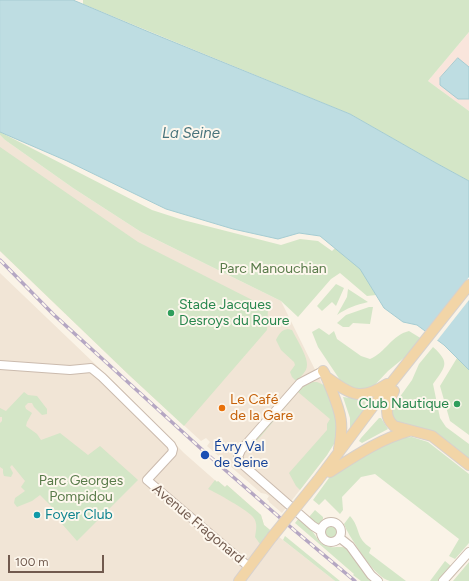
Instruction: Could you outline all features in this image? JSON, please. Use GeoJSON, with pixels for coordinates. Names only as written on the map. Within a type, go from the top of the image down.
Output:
{"type":"FeatureCollection","features":[{"type":"Feature","properties":{"kind":"main road"},"geometry":{"type":"LineString","coordinates":[[330,472],[394,391],[414,360],[469,285]]}},
{"type":"Feature","properties":{"kind":"main road"},"geometry":{"type":"LineString","coordinates":[[246,581],[275,539],[320,481],[338,451],[397,377],[414,360],[469,293]]}},
{"type":"Feature","properties":{"kind":"main road"},"geometry":{"type":"LineString","coordinates":[[325,374],[345,391],[359,394],[377,391],[397,377]]}},
{"type":"Feature","properties":{"kind":"main road"},"geometry":{"type":"LineString","coordinates":[[325,374],[342,420],[342,431],[338,451]]}},
{"type":"Feature","properties":{"kind":"main road"},"geometry":{"type":"LineString","coordinates":[[394,391],[388,406],[387,416],[389,422],[394,426],[432,436],[469,465]]}},
{"type":"Feature","properties":{"kind":"main road"},"geometry":{"type":"LineString","coordinates":[[320,481],[330,472],[355,456],[390,437],[411,430]]}},
{"type":"Feature","properties":{"kind":"main road"},"geometry":{"type":"LineString","coordinates":[[239,581],[249,567],[275,539]]}},
{"type":"Feature","properties":{"kind":"street","name":"Avenue Fragonard"},"geometry":{"type":"LineString","coordinates":[[0,365],[70,370],[91,368],[169,442],[172,448],[172,453],[147,480],[249,567]]}},
{"type":"Feature","properties":{"kind":"street"},"geometry":{"type":"LineString","coordinates":[[325,374],[300,383],[241,450],[238,457],[241,463],[320,531],[326,542],[332,543],[340,538]]}},
{"type":"Feature","properties":{"kind":"street"},"geometry":{"type":"LineString","coordinates":[[320,531],[326,523],[335,523],[341,529],[340,538]]}},
{"type":"Feature","properties":{"kind":"street"},"geometry":{"type":"LineString","coordinates":[[340,538],[350,546],[371,575],[378,581]]}},
{"type":"Feature","properties":{"kind":"street"},"geometry":{"type":"LineString","coordinates":[[443,581],[469,552]]}},
{"type":"Feature","properties":{"kind":"shaded area"},"geometry":{"type":"Polygon","coordinates":[[[469,32],[469,111],[428,81],[469,32]]]}},
{"type":"Feature","properties":{"kind":"shaded area"},"geometry":{"type":"Polygon","coordinates":[[[0,135],[73,188],[141,232],[281,301],[335,410],[332,443],[327,455],[282,513],[269,502],[267,499],[269,496],[261,493],[207,446],[210,442],[206,438],[201,441],[129,375],[0,251],[0,135]]]}},
{"type":"Feature","properties":{"kind":"shaded area"},"geometry":{"type":"Polygon","coordinates":[[[0,273],[118,386],[184,453],[217,482],[218,481],[225,487],[227,485],[261,515],[264,525],[335,581],[0,581],[0,273]]]}},
{"type":"Feature","properties":{"kind":"green space"},"geometry":{"type":"Polygon","coordinates":[[[83,0],[469,0],[469,32],[428,81],[469,111],[469,181],[350,114],[83,4],[83,0]]]}},
{"type":"Feature","properties":{"kind":"green space","name":"Parc Manouchian"},"geometry":{"type":"Polygon","coordinates":[[[0,132],[152,210],[183,220],[281,245],[300,239],[318,241],[332,251],[335,248],[361,269],[376,295],[367,296],[340,273],[331,279],[298,317],[281,301],[141,232],[73,188],[5,140],[0,135],[0,132]]]}},
{"type":"Feature","properties":{"kind":"green space"},"geometry":{"type":"Polygon","coordinates":[[[0,147],[138,242],[268,308],[267,330],[184,426],[0,251],[0,147]]]}},
{"type":"Feature","properties":{"kind":"green space"},"geometry":{"type":"Polygon","coordinates":[[[336,284],[344,288],[336,306],[332,302],[322,311],[317,306],[336,284]]]}},
{"type":"Feature","properties":{"kind":"green space"},"geometry":{"type":"Polygon","coordinates":[[[348,289],[368,302],[344,310],[337,315],[347,297],[348,289]]]}},
{"type":"Feature","properties":{"kind":"green space"},"geometry":{"type":"Polygon","coordinates":[[[373,307],[370,324],[353,323],[349,327],[343,327],[337,323],[346,315],[373,307]]]}},
{"type":"Feature","properties":{"kind":"green space"},"geometry":{"type":"Polygon","coordinates":[[[319,328],[329,335],[334,331],[337,339],[361,356],[370,359],[380,353],[393,340],[403,333],[409,331],[422,339],[411,352],[388,371],[371,389],[355,390],[340,380],[318,347],[312,332],[319,328]]]}},
{"type":"Feature","properties":{"kind":"green space"},"geometry":{"type":"Polygon","coordinates":[[[288,329],[292,330],[307,362],[306,370],[296,381],[290,372],[295,365],[294,362],[281,350],[276,340],[280,333],[288,329]]]}},
{"type":"Feature","properties":{"kind":"green space"},"geometry":{"type":"Polygon","coordinates":[[[433,347],[439,352],[444,361],[443,369],[433,384],[440,418],[446,427],[469,444],[469,460],[434,432],[424,428],[402,424],[392,419],[391,410],[412,380],[419,364],[433,347]]]}},
{"type":"Feature","properties":{"kind":"green space","name":"Club Nautique"},"geometry":{"type":"Polygon","coordinates":[[[457,358],[469,370],[469,435],[450,421],[440,386],[457,358]]]}},
{"type":"Feature","properties":{"kind":"green space"},"geometry":{"type":"Polygon","coordinates":[[[313,382],[324,385],[334,400],[339,424],[334,444],[300,490],[289,473],[327,430],[327,424],[330,419],[298,392],[256,442],[261,447],[257,452],[251,446],[302,387],[313,382]]]}},
{"type":"Feature","properties":{"kind":"green space","name":"Parc Georges Pompidou"},"geometry":{"type":"Polygon","coordinates":[[[24,392],[28,395],[37,396],[47,409],[47,414],[42,415],[32,403],[28,403],[25,406],[26,409],[32,413],[26,426],[37,434],[41,440],[60,433],[88,455],[100,446],[138,480],[77,541],[55,516],[57,512],[40,495],[32,501],[17,507],[14,503],[15,498],[25,491],[21,487],[25,481],[12,465],[10,467],[13,473],[11,477],[4,476],[3,469],[0,467],[0,423],[2,421],[2,417],[0,417],[0,408],[6,411],[24,392]]]}},
{"type":"Feature","properties":{"kind":"green space"},"geometry":{"type":"Polygon","coordinates":[[[375,396],[350,430],[350,418],[343,397],[359,399],[375,396]]]}},
{"type":"Feature","properties":{"kind":"green space"},"geometry":{"type":"Polygon","coordinates":[[[379,418],[381,418],[388,429],[362,443],[359,441],[361,438],[379,418]]]}},
{"type":"Feature","properties":{"kind":"green space"},"geometry":{"type":"Polygon","coordinates":[[[412,437],[428,442],[469,474],[469,543],[455,559],[449,556],[459,539],[375,474],[361,477],[342,497],[343,510],[340,514],[325,499],[319,505],[313,500],[335,472],[397,438],[412,437]]]}},
{"type":"Feature","properties":{"kind":"green space"},"geometry":{"type":"Polygon","coordinates":[[[215,480],[225,487],[227,485],[261,515],[264,525],[270,530],[260,544],[255,537],[255,519],[239,506],[208,489],[215,480]]]}},
{"type":"Feature","properties":{"kind":"green space"},"geometry":{"type":"Polygon","coordinates":[[[315,510],[323,517],[320,524],[316,524],[309,517],[315,510]]]}},
{"type":"Feature","properties":{"kind":"green space"},"geometry":{"type":"Polygon","coordinates":[[[350,516],[356,525],[360,537],[371,548],[369,553],[406,581],[390,581],[378,574],[359,551],[346,529],[344,524],[350,516]]]}},
{"type":"Feature","properties":{"kind":"green space"},"geometry":{"type":"Polygon","coordinates":[[[299,518],[309,527],[322,544],[330,547],[343,547],[351,551],[371,581],[361,581],[353,575],[354,574],[295,523],[299,518]]]}},
{"type":"Feature","properties":{"kind":"green space"},"geometry":{"type":"Polygon","coordinates":[[[331,525],[336,527],[338,532],[336,537],[331,539],[326,537],[324,532],[326,527],[331,525]]]}},
{"type":"Feature","properties":{"kind":"green space"},"geometry":{"type":"Polygon","coordinates":[[[285,536],[340,581],[335,581],[283,540],[285,536]]]}},
{"type":"Feature","properties":{"kind":"green space"},"geometry":{"type":"Polygon","coordinates":[[[445,561],[451,566],[438,581],[430,581],[445,561]]]}},
{"type":"Feature","properties":{"kind":"green space"},"geometry":{"type":"Polygon","coordinates":[[[469,562],[469,581],[453,581],[469,562]]]}},
{"type":"Feature","properties":{"kind":"water","name":"La Seine"},"geometry":{"type":"Polygon","coordinates":[[[0,0],[73,0],[350,114],[469,181],[469,370],[444,345],[417,325],[403,322],[384,308],[360,269],[320,236],[299,233],[278,239],[233,229],[166,209],[67,161],[0,132],[0,0]]]}},
{"type":"Feature","properties":{"kind":"water"},"geometry":{"type":"Polygon","coordinates":[[[458,58],[469,67],[469,99],[458,99],[440,85],[440,78],[458,58]]]}},
{"type":"Feature","properties":{"kind":"pier"},"geometry":{"type":"Polygon","coordinates":[[[469,277],[469,300],[436,342],[425,334],[469,277]]]}},
{"type":"Feature","properties":{"kind":"railway"},"geometry":{"type":"LineString","coordinates":[[0,260],[53,314],[208,455],[355,581]]}},
{"type":"Feature","properties":{"kind":"place","name":"Stade Jacques Desroys du Roure"},"geometry":{"type":"Point","coordinates":[171,313]}},
{"type":"Feature","properties":{"kind":"place","name":"Club Nautique"},"geometry":{"type":"Point","coordinates":[457,404]}},
{"type":"Feature","properties":{"kind":"place","name":"Le Café de la Gare"},"geometry":{"type":"Point","coordinates":[222,408]}},
{"type":"Feature","properties":{"kind":"place","name":"Évry Val de Seine"},"geometry":{"type":"Point","coordinates":[205,455]}},
{"type":"Feature","properties":{"kind":"place","name":"Foyer Club"},"geometry":{"type":"Point","coordinates":[37,515]}}]}
